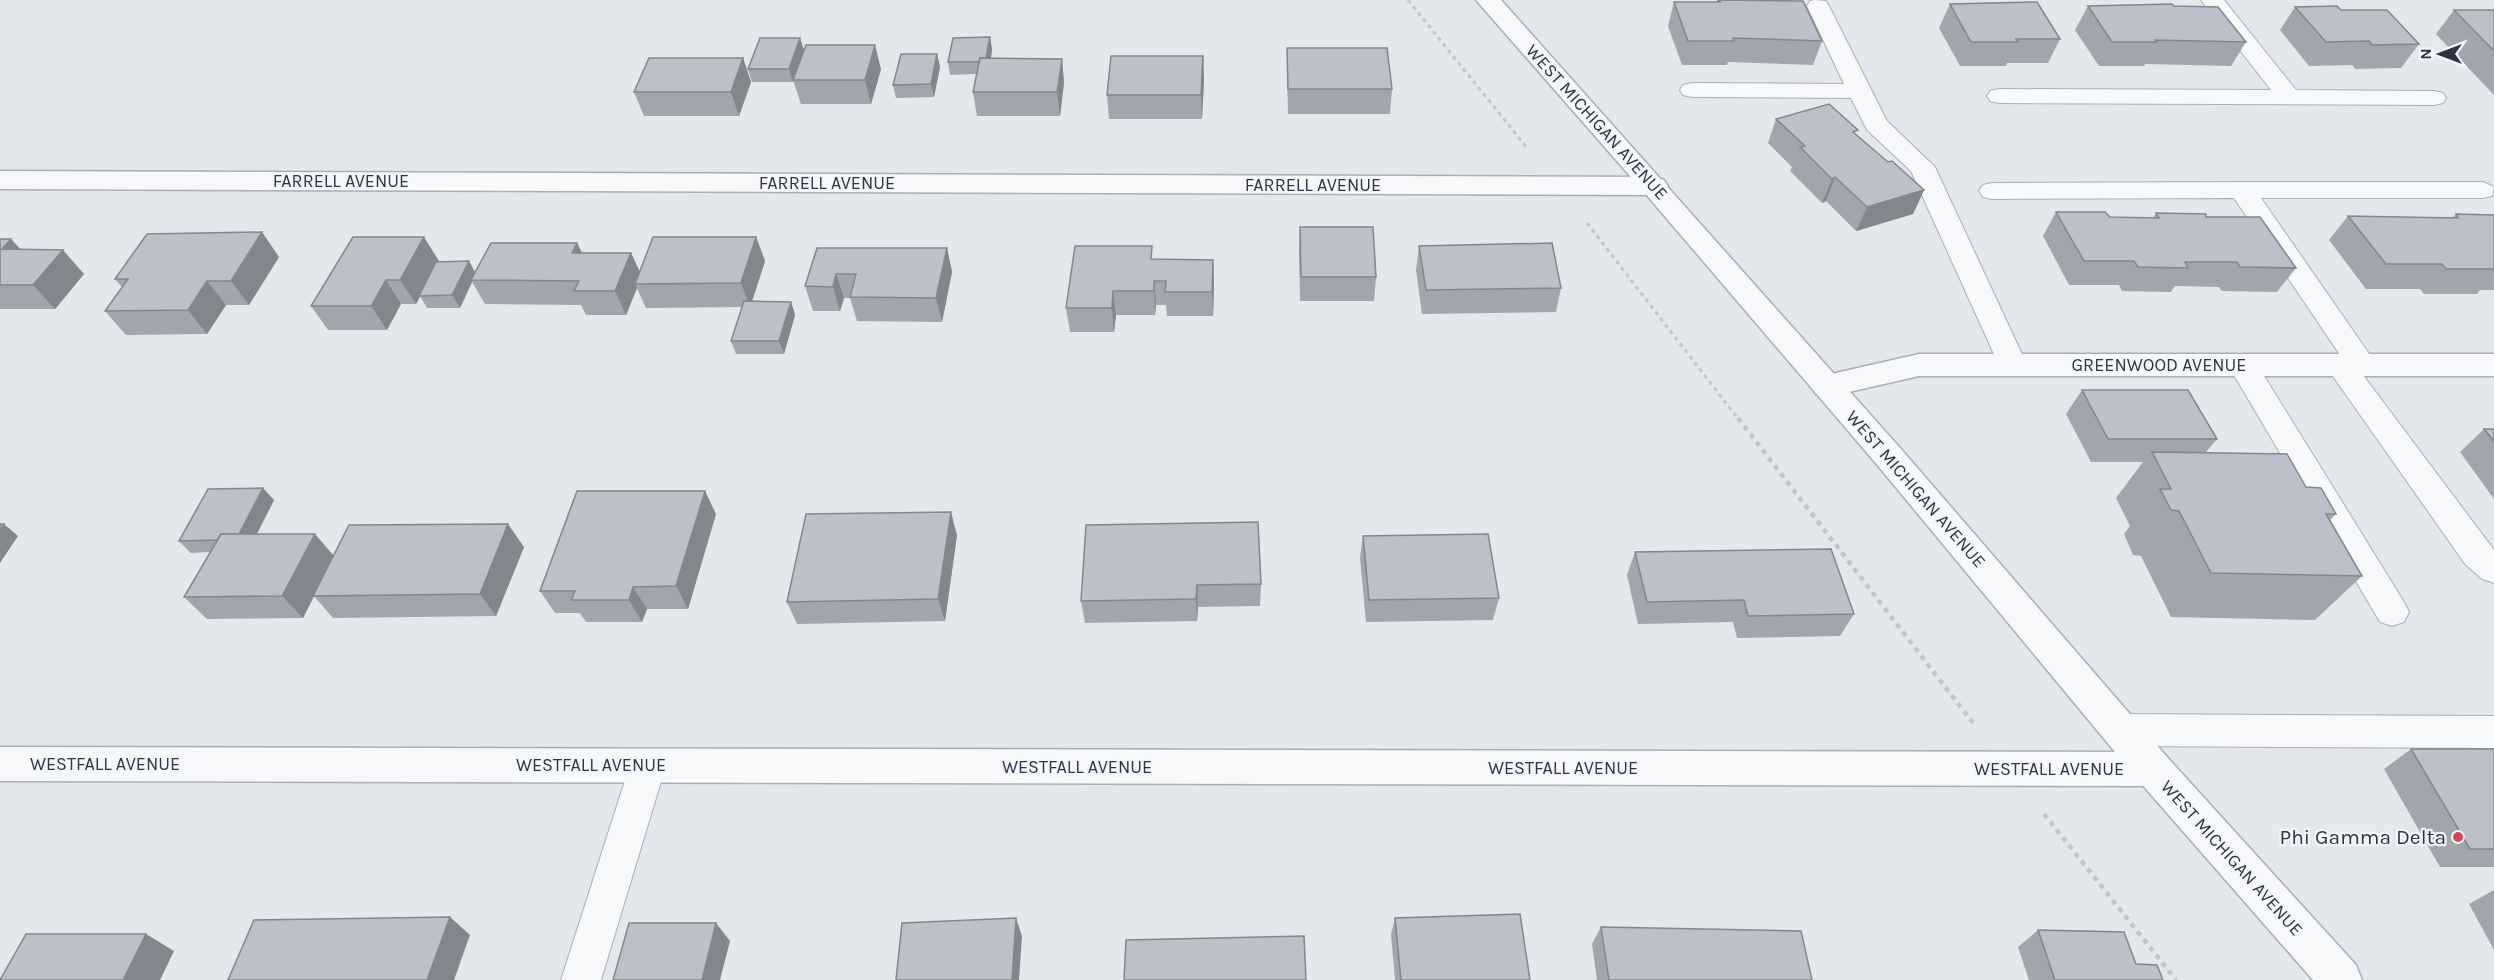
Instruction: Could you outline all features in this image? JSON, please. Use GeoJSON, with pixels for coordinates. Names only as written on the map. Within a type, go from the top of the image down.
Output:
{"type":"FeatureCollection","features":[{"type":"Feature","properties":{"kind":"street","name":"WEST MICHIGAN AVENUE"},"geometry":{"type":"LineString","coordinates":[[1488,0],[1654,186],[1827,386],[2153,769],[2341,980]]}},
{"type":"Feature","properties":{"kind":"street","name":"FARRELL AVENUE"},"geometry":{"type":"LineString","coordinates":[[0,180],[1654,186]]}},
{"type":"Feature","properties":{"kind":"street","name":"GREENWOOD AVENUE"},"geometry":{"type":"LineString","coordinates":[[1827,386],[1919,365],[2494,365]]}},
{"type":"Feature","properties":{"kind":"street","name":"WESTFALL AVENUE"},"geometry":{"type":"LineString","coordinates":[[0,764],[2153,769]]}},
{"type":"Feature","properties":{"kind":"lane"},"geometry":{"type":"LineString","coordinates":[[2212,0],[2290,98]]}},
{"type":"Feature","properties":{"kind":"lane"},"geometry":{"type":"LineString","coordinates":[[1818,6],[1876,125],[1922,167],[2012,365]]}},
{"type":"Feature","properties":{"kind":"lane"},"geometry":{"type":"LineString","coordinates":[[1692,90],[1859,91]]}},
{"type":"Feature","properties":{"kind":"lane"},"geometry":{"type":"LineString","coordinates":[[1999,96],[2434,98]]}},
{"type":"Feature","properties":{"kind":"lane"},"geometry":{"type":"LineString","coordinates":[[2242,190],[2351,365],[2477,555],[2494,570]]}},
{"type":"Feature","properties":{"kind":"lane"},"geometry":{"type":"LineString","coordinates":[[1992,191],[2483,190]]}},
{"type":"Feature","properties":{"kind":"lane"},"geometry":{"type":"LineString","coordinates":[[2243,365],[2392,612]]}},
{"type":"Feature","properties":{"kind":"lane"},"geometry":{"type":"LineString","coordinates":[[2121,730],[2494,732]]}},
{"type":"Feature","properties":{"kind":"lane"},"geometry":{"type":"LineString","coordinates":[[581,980],[648,765]]}},
{"type":"Feature","properties":{"kind":"path"},"geometry":{"type":"LineString","coordinates":[[1408,0],[1557,186],[2009,769],[2176,980]]}},
{"type":"Feature","properties":{"kind":"building"},"geometry":{"type":"Polygon","coordinates":[[[1718,0],[1803,1],[1822,41],[1733,38],[1734,41],[1688,41],[1674,2],[1720,2],[1718,0]]]}},
{"type":"Feature","properties":{"kind":"building"},"geometry":{"type":"Polygon","coordinates":[[[2037,2],[2060,39],[1971,42],[1950,4],[2037,2]]]}},
{"type":"Feature","properties":{"kind":"building"},"geometry":{"type":"Polygon","coordinates":[[[2172,4],[2174,6],[2218,7],[2246,42],[2155,40],[2157,42],[2112,42],[2088,6],[2172,4]]]}},
{"type":"Feature","properties":{"kind":"building"},"geometry":{"type":"Polygon","coordinates":[[[2337,6],[2341,10],[2387,10],[2419,44],[2372,45],[2369,41],[2326,42],[2295,7],[2337,6]]]}},
{"type":"Feature","properties":{"kind":"building"},"geometry":{"type":"Polygon","coordinates":[[[2454,10],[2494,10],[2494,51],[2454,10]]]}},
{"type":"Feature","properties":{"kind":"building"},"geometry":{"type":"Polygon","coordinates":[[[990,37],[986,58],[980,58],[979,62],[948,62],[953,38],[990,37]]]}},
{"type":"Feature","properties":{"kind":"building"},"geometry":{"type":"Polygon","coordinates":[[[760,38],[800,38],[789,69],[748,69],[760,38]]]}},
{"type":"Feature","properties":{"kind":"building"},"geometry":{"type":"Polygon","coordinates":[[[806,45],[875,45],[865,80],[793,80],[806,45]]]}},
{"type":"Feature","properties":{"kind":"building"},"geometry":{"type":"Polygon","coordinates":[[[1287,48],[1387,48],[1392,89],[1288,89],[1287,48]]]}},
{"type":"Feature","properties":{"kind":"building"},"geometry":{"type":"Polygon","coordinates":[[[901,54],[937,54],[931,84],[893,85],[901,54]]]}},
{"type":"Feature","properties":{"kind":"building"},"geometry":{"type":"Polygon","coordinates":[[[1111,56],[1203,56],[1201,95],[1107,95],[1111,56]]]}},
{"type":"Feature","properties":{"kind":"building"},"geometry":{"type":"Polygon","coordinates":[[[649,58],[743,58],[731,92],[634,92],[649,58]]]}},
{"type":"Feature","properties":{"kind":"building"},"geometry":{"type":"Polygon","coordinates":[[[980,58],[1062,59],[1057,92],[973,92],[980,58]]]}},
{"type":"Feature","properties":{"kind":"building"},"geometry":{"type":"Polygon","coordinates":[[[1829,104],[1858,130],[1853,132],[1888,162],[1892,161],[1924,190],[1867,207],[1835,177],[1832,179],[1800,147],[1805,146],[1776,119],[1829,104]]]}},
{"type":"Feature","properties":{"kind":"building"},"geometry":{"type":"Polygon","coordinates":[[[2056,212],[2105,212],[2110,217],[2159,218],[2156,213],[2206,214],[2206,217],[2260,217],[2296,268],[2240,267],[2237,262],[2185,262],[2188,268],[2138,267],[2134,261],[2084,261],[2056,212]]]}},
{"type":"Feature","properties":{"kind":"building"},"geometry":{"type":"Polygon","coordinates":[[[2456,214],[2494,215],[2494,269],[2446,269],[2442,264],[2386,264],[2348,216],[2458,218],[2456,214]]]}},
{"type":"Feature","properties":{"kind":"building"},"geometry":{"type":"Polygon","coordinates":[[[1300,227],[1373,227],[1376,277],[1301,277],[1300,227]]]}},
{"type":"Feature","properties":{"kind":"building"},"geometry":{"type":"Polygon","coordinates":[[[262,232],[231,281],[207,281],[188,310],[105,311],[128,279],[115,279],[147,234],[262,232]]]}},
{"type":"Feature","properties":{"kind":"building"},"geometry":{"type":"Polygon","coordinates":[[[353,237],[424,237],[400,280],[386,280],[371,306],[311,306],[353,237]]]}},
{"type":"Feature","properties":{"kind":"building"},"geometry":{"type":"Polygon","coordinates":[[[653,237],[756,237],[741,283],[635,284],[653,237]]]}},
{"type":"Feature","properties":{"kind":"building"},"geometry":{"type":"Polygon","coordinates":[[[0,239],[11,239],[2,249],[63,250],[33,285],[0,285],[0,239]]]}},
{"type":"Feature","properties":{"kind":"building"},"geometry":{"type":"Polygon","coordinates":[[[491,243],[577,243],[572,253],[631,253],[615,291],[574,291],[579,281],[471,280],[491,243]]]}},
{"type":"Feature","properties":{"kind":"building"},"geometry":{"type":"Polygon","coordinates":[[[1552,243],[1561,288],[1426,290],[1419,246],[1552,243]]]}},
{"type":"Feature","properties":{"kind":"building"},"geometry":{"type":"Polygon","coordinates":[[[1075,246],[1152,246],[1151,259],[1213,260],[1212,292],[1165,292],[1166,281],[1154,281],[1154,291],[1113,291],[1112,308],[1066,308],[1075,246]]]}},
{"type":"Feature","properties":{"kind":"building"},"geometry":{"type":"Polygon","coordinates":[[[817,248],[947,248],[936,298],[850,297],[856,274],[836,274],[833,287],[805,286],[817,248]]]}},
{"type":"Feature","properties":{"kind":"building"},"geometry":{"type":"Polygon","coordinates":[[[469,261],[452,295],[419,296],[436,262],[469,261]]]}},
{"type":"Feature","properties":{"kind":"building"},"geometry":{"type":"Polygon","coordinates":[[[744,301],[791,302],[779,341],[731,341],[744,301]]]}},
{"type":"Feature","properties":{"kind":"building"},"geometry":{"type":"Polygon","coordinates":[[[2082,390],[2188,390],[2217,439],[2108,439],[2082,390]]]}},
{"type":"Feature","properties":{"kind":"building"},"geometry":{"type":"Polygon","coordinates":[[[2484,429],[2494,429],[2494,441],[2484,429]]]}},
{"type":"Feature","properties":{"kind":"building"},"geometry":{"type":"Polygon","coordinates":[[[2152,452],[2287,454],[2306,487],[2321,488],[2336,514],[2326,514],[2362,576],[2211,573],[2179,511],[2171,510],[2160,489],[2171,489],[2152,452]]]}},
{"type":"Feature","properties":{"kind":"building"},"geometry":{"type":"Polygon","coordinates":[[[263,488],[239,534],[221,534],[217,540],[179,541],[208,489],[263,488]]]}},
{"type":"Feature","properties":{"kind":"building"},"geometry":{"type":"Polygon","coordinates":[[[577,491],[705,491],[676,586],[633,587],[629,600],[571,600],[575,591],[540,591],[577,491]]]}},
{"type":"Feature","properties":{"kind":"building"},"geometry":{"type":"Polygon","coordinates":[[[951,512],[938,599],[787,602],[806,514],[951,512]]]}},
{"type":"Feature","properties":{"kind":"building"},"geometry":{"type":"Polygon","coordinates":[[[1258,522],[1261,584],[1197,585],[1196,599],[1081,601],[1086,525],[1258,522]]]}},
{"type":"Feature","properties":{"kind":"building"},"geometry":{"type":"Polygon","coordinates":[[[508,524],[480,594],[313,596],[349,525],[508,524]]]}},
{"type":"Feature","properties":{"kind":"building"},"geometry":{"type":"Polygon","coordinates":[[[221,534],[315,534],[282,596],[184,597],[221,534]]]}},
{"type":"Feature","properties":{"kind":"building"},"geometry":{"type":"Polygon","coordinates":[[[1488,534],[1499,598],[1369,600],[1363,536],[1488,534]]]}},
{"type":"Feature","properties":{"kind":"building"},"geometry":{"type":"Polygon","coordinates":[[[1831,549],[1854,614],[1748,616],[1744,600],[1647,602],[1635,552],[1831,549]]]}},
{"type":"Feature","properties":{"kind":"building"},"geometry":{"type":"Polygon","coordinates":[[[2411,749],[2494,749],[2494,849],[2470,849],[2411,749]]]}},
{"type":"Feature","properties":{"kind":"building"},"geometry":{"type":"Polygon","coordinates":[[[1520,914],[1530,980],[1401,980],[1395,918],[1520,914]]]}},
{"type":"Feature","properties":{"kind":"building"},"geometry":{"type":"Polygon","coordinates":[[[450,917],[427,980],[228,980],[254,920],[450,917]]]}},
{"type":"Feature","properties":{"kind":"building"},"geometry":{"type":"Polygon","coordinates":[[[1016,918],[1012,980],[896,980],[902,923],[1016,918]]]}},
{"type":"Feature","properties":{"kind":"building"},"geometry":{"type":"Polygon","coordinates":[[[629,923],[716,923],[702,980],[613,980],[629,923]]]}},
{"type":"Feature","properties":{"kind":"building"},"geometry":{"type":"Polygon","coordinates":[[[1601,927],[1801,931],[1812,980],[1609,980],[1601,927]]]}},
{"type":"Feature","properties":{"kind":"building"},"geometry":{"type":"Polygon","coordinates":[[[2038,930],[2124,932],[2136,964],[2157,965],[2163,980],[2055,980],[2038,930]]]}},
{"type":"Feature","properties":{"kind":"building"},"geometry":{"type":"Polygon","coordinates":[[[26,934],[146,934],[123,980],[0,980],[26,934]]]}},
{"type":"Feature","properties":{"kind":"building"},"geometry":{"type":"Polygon","coordinates":[[[1304,936],[1306,980],[1124,980],[1126,940],[1304,936]]]}},
{"type":"Feature","properties":{"kind":"place","name":"Phi Gamma Delta"},"geometry":{"type":"Point","coordinates":[2458,837]}}]}
